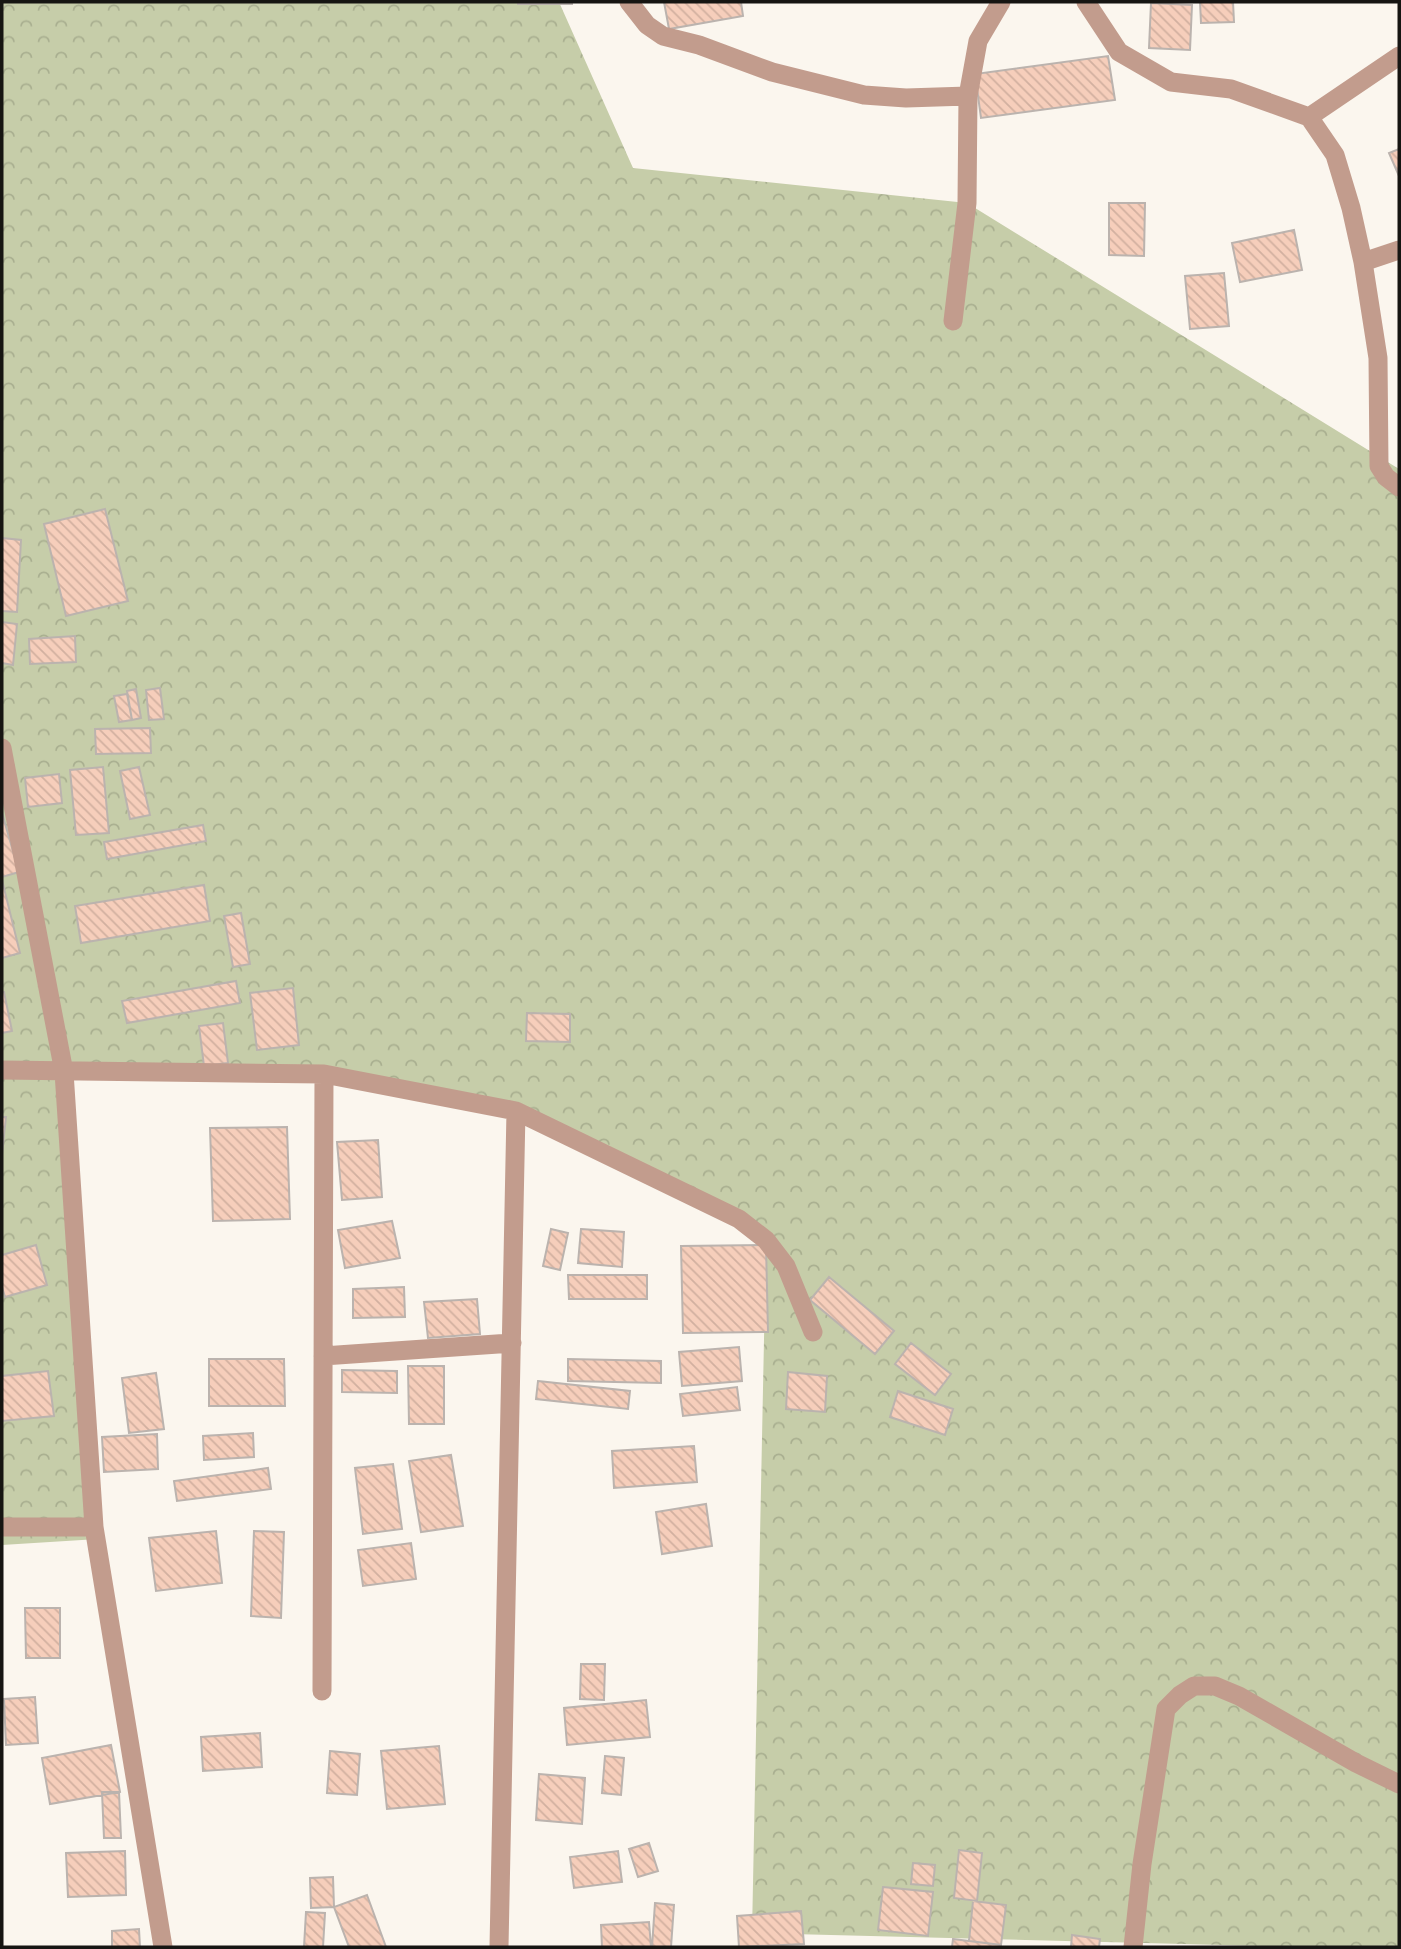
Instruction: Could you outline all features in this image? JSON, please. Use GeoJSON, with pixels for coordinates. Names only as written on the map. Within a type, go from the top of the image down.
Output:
{"type":"FeatureCollection","features":[{"type":"Feature","properties":{"kind":"street"},"geometry":{"type":"LineString","coordinates":[[629,2],[647,25],[663,36],[699,45],[772,72],[864,95],[906,98],[968,96]]}},
{"type":"Feature","properties":{"kind":"street"},"geometry":{"type":"LineString","coordinates":[[953,321],[967,203],[968,96],[978,41],[1001,2]]}},
{"type":"Feature","properties":{"kind":"street"},"geometry":{"type":"LineString","coordinates":[[1086,2],[1119,52],[1171,82],[1231,89],[1309,117],[1335,155],[1363,262],[1378,358],[1379,466],[1385,477],[1399,487]]}},
{"type":"Feature","properties":{"kind":"street"},"geometry":{"type":"LineString","coordinates":[[1309,117],[1399,56]]}},
{"type":"Feature","properties":{"kind":"street"},"geometry":{"type":"LineString","coordinates":[[1363,262],[1399,250]]}},
{"type":"Feature","properties":{"kind":"street"},"geometry":{"type":"LineString","coordinates":[[2,748],[64,1072],[94,1527],[163,1947]]}},
{"type":"Feature","properties":{"kind":"street"},"geometry":{"type":"LineString","coordinates":[[2,1070],[324,1074],[516,1111],[739,1219],[766,1240],[786,1266],[813,1332]]}},
{"type":"Feature","properties":{"kind":"street"},"geometry":{"type":"LineString","coordinates":[[322,1691],[324,1074]]}},
{"type":"Feature","properties":{"kind":"street"},"geometry":{"type":"LineString","coordinates":[[499,1947],[516,1111]]}},
{"type":"Feature","properties":{"kind":"street"},"geometry":{"type":"LineString","coordinates":[[323,1356],[512,1343]]}},
{"type":"Feature","properties":{"kind":"street"},"geometry":{"type":"LineString","coordinates":[[2,1527],[94,1527]]}},
{"type":"Feature","properties":{"kind":"street"},"geometry":{"type":"LineString","coordinates":[[1133,1947],[1142,1864],[1167,1709],[1180,1695],[1194,1686],[1215,1686],[1238,1696],[1356,1763],[1399,1784]]}},
{"type":"Feature","properties":{"kind":"green space"},"geometry":{"type":"Polygon","coordinates":[[[2,2],[559,2],[633,168],[967,203],[1399,469],[1399,1947],[1298,1947],[752,1933],[766,1240],[516,1111],[324,1074],[2,1069],[2,2]]]}},
{"type":"Feature","properties":{"kind":"green space"},"geometry":{"type":"Polygon","coordinates":[[[2,1070],[64,1072],[98,1539],[2,1545],[2,1070]]]}},
{"type":"Feature","properties":{"kind":"building"},"geometry":{"type":"Polygon","coordinates":[[[572,2],[572,4],[518,4],[572,2]]]}},
{"type":"Feature","properties":{"kind":"building"},"geometry":{"type":"Polygon","coordinates":[[[664,2],[741,2],[743,16],[669,29],[664,2]]]}},
{"type":"Feature","properties":{"kind":"building"},"geometry":{"type":"Polygon","coordinates":[[[1200,2],[1233,2],[1234,22],[1201,23],[1200,2]]]}},
{"type":"Feature","properties":{"kind":"building"},"geometry":{"type":"Polygon","coordinates":[[[1151,3],[1192,5],[1190,50],[1149,48],[1151,3]]]}},
{"type":"Feature","properties":{"kind":"building"},"geometry":{"type":"Polygon","coordinates":[[[1108,56],[1115,100],[981,118],[975,74],[1108,56]]]}},
{"type":"Feature","properties":{"kind":"building"},"geometry":{"type":"Polygon","coordinates":[[[1399,149],[1399,176],[1389,153],[1399,149]]]}},
{"type":"Feature","properties":{"kind":"building"},"geometry":{"type":"Polygon","coordinates":[[[1109,203],[1145,203],[1144,256],[1109,255],[1109,203]]]}},
{"type":"Feature","properties":{"kind":"building"},"geometry":{"type":"Polygon","coordinates":[[[1294,230],[1302,270],[1240,282],[1232,243],[1294,230]]]}},
{"type":"Feature","properties":{"kind":"building"},"geometry":{"type":"Polygon","coordinates":[[[1224,273],[1229,326],[1190,329],[1185,276],[1224,273]]]}},
{"type":"Feature","properties":{"kind":"building"},"geometry":{"type":"Polygon","coordinates":[[[105,509],[128,601],[66,616],[44,524],[105,509]]]}},
{"type":"Feature","properties":{"kind":"building"},"geometry":{"type":"Polygon","coordinates":[[[2,538],[21,540],[17,612],[2,611],[2,538]]]}},
{"type":"Feature","properties":{"kind":"building"},"geometry":{"type":"Polygon","coordinates":[[[2,622],[17,624],[13,665],[2,663],[2,622]]]}},
{"type":"Feature","properties":{"kind":"building"},"geometry":{"type":"Polygon","coordinates":[[[75,636],[76,662],[30,664],[29,639],[75,636]]]}},
{"type":"Feature","properties":{"kind":"building"},"geometry":{"type":"Polygon","coordinates":[[[160,688],[164,719],[149,720],[146,690],[160,688]]]}},
{"type":"Feature","properties":{"kind":"building"},"geometry":{"type":"Polygon","coordinates":[[[136,689],[141,718],[132,720],[127,691],[136,689]]]}},
{"type":"Feature","properties":{"kind":"building"},"geometry":{"type":"Polygon","coordinates":[[[127,694],[132,720],[119,722],[114,696],[127,694]]]}},
{"type":"Feature","properties":{"kind":"building"},"geometry":{"type":"Polygon","coordinates":[[[150,728],[151,753],[96,754],[95,729],[150,728]]]}},
{"type":"Feature","properties":{"kind":"building"},"geometry":{"type":"Polygon","coordinates":[[[103,767],[109,833],[76,835],[70,770],[103,767]]]}},
{"type":"Feature","properties":{"kind":"building"},"geometry":{"type":"Polygon","coordinates":[[[139,767],[150,815],[130,819],[120,771],[139,767]]]}},
{"type":"Feature","properties":{"kind":"building"},"geometry":{"type":"Polygon","coordinates":[[[59,774],[62,803],[28,807],[25,778],[59,774]]]}},
{"type":"Feature","properties":{"kind":"building"},"geometry":{"type":"Polygon","coordinates":[[[2,813],[19,872],[2,877],[2,813]]]}},
{"type":"Feature","properties":{"kind":"building"},"geometry":{"type":"Polygon","coordinates":[[[203,825],[206,841],[107,859],[104,842],[203,825]]]}},
{"type":"Feature","properties":{"kind":"building"},"geometry":{"type":"Polygon","coordinates":[[[2,880],[20,953],[2,958],[2,880]]]}},
{"type":"Feature","properties":{"kind":"building"},"geometry":{"type":"Polygon","coordinates":[[[204,885],[210,921],[81,943],[75,906],[204,885]]]}},
{"type":"Feature","properties":{"kind":"building"},"geometry":{"type":"Polygon","coordinates":[[[241,913],[250,964],[233,967],[224,916],[241,913]]]}},
{"type":"Feature","properties":{"kind":"building"},"geometry":{"type":"Polygon","coordinates":[[[236,981],[240,1003],[127,1023],[122,1001],[236,981]]]}},
{"type":"Feature","properties":{"kind":"building"},"geometry":{"type":"Polygon","coordinates":[[[293,988],[299,1045],[257,1050],[250,993],[293,988]]]}},
{"type":"Feature","properties":{"kind":"building"},"geometry":{"type":"Polygon","coordinates":[[[2,992],[12,1031],[2,1033],[2,992]]]}},
{"type":"Feature","properties":{"kind":"building"},"geometry":{"type":"Polygon","coordinates":[[[527,1013],[570,1014],[570,1042],[526,1041],[527,1013]]]}},
{"type":"Feature","properties":{"kind":"building"},"geometry":{"type":"Polygon","coordinates":[[[223,1023],[228,1063],[204,1066],[199,1026],[223,1023]]]}},
{"type":"Feature","properties":{"kind":"building"},"geometry":{"type":"Polygon","coordinates":[[[2,1117],[6,1117],[2,1154],[2,1117]]]}},
{"type":"Feature","properties":{"kind":"building"},"geometry":{"type":"Polygon","coordinates":[[[287,1127],[290,1219],[213,1221],[210,1128],[287,1127]]]}},
{"type":"Feature","properties":{"kind":"building"},"geometry":{"type":"Polygon","coordinates":[[[378,1140],[382,1197],[342,1200],[337,1142],[378,1140]]]}},
{"type":"Feature","properties":{"kind":"building"},"geometry":{"type":"Polygon","coordinates":[[[392,1221],[400,1258],[345,1268],[338,1230],[392,1221]]]}},
{"type":"Feature","properties":{"kind":"building"},"geometry":{"type":"Polygon","coordinates":[[[551,1229],[568,1233],[560,1270],[543,1266],[551,1229]]]}},
{"type":"Feature","properties":{"kind":"building"},"geometry":{"type":"Polygon","coordinates":[[[581,1229],[624,1232],[622,1267],[578,1263],[581,1229]]]}},
{"type":"Feature","properties":{"kind":"building"},"geometry":{"type":"Polygon","coordinates":[[[36,1245],[47,1285],[5,1297],[2,1287],[2,1255],[36,1245]]]}},
{"type":"Feature","properties":{"kind":"building"},"geometry":{"type":"Polygon","coordinates":[[[766,1245],[768,1332],[683,1333],[681,1246],[766,1245]]]}},
{"type":"Feature","properties":{"kind":"building"},"geometry":{"type":"Polygon","coordinates":[[[568,1275],[647,1275],[647,1299],[569,1299],[568,1275]]]}},
{"type":"Feature","properties":{"kind":"building"},"geometry":{"type":"Polygon","coordinates":[[[829,1277],[894,1331],[875,1354],[810,1300],[829,1277]]]}},
{"type":"Feature","properties":{"kind":"building"},"geometry":{"type":"Polygon","coordinates":[[[404,1287],[405,1317],[353,1318],[353,1289],[404,1287]]]}},
{"type":"Feature","properties":{"kind":"building"},"geometry":{"type":"Polygon","coordinates":[[[477,1299],[480,1334],[428,1338],[424,1302],[477,1299]]]}},
{"type":"Feature","properties":{"kind":"building"},"geometry":{"type":"Polygon","coordinates":[[[911,1343],[951,1374],[935,1395],[895,1364],[911,1343]]]}},
{"type":"Feature","properties":{"kind":"building"},"geometry":{"type":"Polygon","coordinates":[[[739,1347],[742,1381],[682,1386],[679,1352],[739,1347]]]}},
{"type":"Feature","properties":{"kind":"building"},"geometry":{"type":"Polygon","coordinates":[[[209,1359],[284,1359],[285,1406],[209,1406],[209,1359]]]}},
{"type":"Feature","properties":{"kind":"building"},"geometry":{"type":"Polygon","coordinates":[[[568,1359],[661,1361],[661,1383],[568,1381],[568,1359]]]}},
{"type":"Feature","properties":{"kind":"building"},"geometry":{"type":"Polygon","coordinates":[[[408,1366],[444,1366],[444,1424],[409,1424],[408,1366]]]}},
{"type":"Feature","properties":{"kind":"building"},"geometry":{"type":"Polygon","coordinates":[[[342,1370],[397,1371],[397,1393],[342,1392],[342,1370]]]}},
{"type":"Feature","properties":{"kind":"building"},"geometry":{"type":"Polygon","coordinates":[[[48,1371],[54,1416],[2,1421],[2,1376],[48,1371]]]}},
{"type":"Feature","properties":{"kind":"building"},"geometry":{"type":"Polygon","coordinates":[[[788,1372],[827,1376],[825,1412],[786,1409],[788,1372]]]}},
{"type":"Feature","properties":{"kind":"building"},"geometry":{"type":"Polygon","coordinates":[[[156,1373],[164,1429],[129,1433],[122,1378],[156,1373]]]}},
{"type":"Feature","properties":{"kind":"building"},"geometry":{"type":"Polygon","coordinates":[[[538,1381],[630,1391],[628,1409],[536,1399],[538,1381]]]}},
{"type":"Feature","properties":{"kind":"building"},"geometry":{"type":"Polygon","coordinates":[[[737,1387],[740,1410],[683,1416],[680,1394],[737,1387]]]}},
{"type":"Feature","properties":{"kind":"building"},"geometry":{"type":"Polygon","coordinates":[[[898,1391],[953,1409],[945,1435],[890,1417],[898,1391]]]}},
{"type":"Feature","properties":{"kind":"building"},"geometry":{"type":"Polygon","coordinates":[[[253,1433],[254,1457],[204,1460],[203,1436],[253,1433]]]}},
{"type":"Feature","properties":{"kind":"building"},"geometry":{"type":"Polygon","coordinates":[[[157,1434],[158,1469],[104,1472],[102,1437],[157,1434]]]}},
{"type":"Feature","properties":{"kind":"building"},"geometry":{"type":"Polygon","coordinates":[[[694,1446],[697,1482],[614,1488],[612,1451],[694,1446]]]}},
{"type":"Feature","properties":{"kind":"building"},"geometry":{"type":"Polygon","coordinates":[[[451,1455],[463,1526],[421,1532],[409,1461],[451,1455]]]}},
{"type":"Feature","properties":{"kind":"building"},"geometry":{"type":"Polygon","coordinates":[[[393,1464],[402,1529],[363,1534],[355,1468],[393,1464]]]}},
{"type":"Feature","properties":{"kind":"building"},"geometry":{"type":"Polygon","coordinates":[[[268,1468],[271,1489],[177,1501],[174,1481],[268,1468]]]}},
{"type":"Feature","properties":{"kind":"building"},"geometry":{"type":"Polygon","coordinates":[[[706,1504],[712,1546],[662,1554],[656,1512],[706,1504]]]}},
{"type":"Feature","properties":{"kind":"building"},"geometry":{"type":"Polygon","coordinates":[[[216,1531],[222,1583],[156,1591],[149,1538],[216,1531]]]}},
{"type":"Feature","properties":{"kind":"building"},"geometry":{"type":"Polygon","coordinates":[[[254,1531],[284,1532],[281,1618],[251,1616],[254,1531]]]}},
{"type":"Feature","properties":{"kind":"building"},"geometry":{"type":"Polygon","coordinates":[[[411,1543],[416,1579],[363,1586],[358,1550],[411,1543]]]}},
{"type":"Feature","properties":{"kind":"building"},"geometry":{"type":"Polygon","coordinates":[[[25,1608],[60,1608],[60,1658],[26,1658],[25,1608]]]}},
{"type":"Feature","properties":{"kind":"building"},"geometry":{"type":"Polygon","coordinates":[[[581,1664],[605,1664],[604,1700],[580,1699],[581,1664]]]}},
{"type":"Feature","properties":{"kind":"building"},"geometry":{"type":"Polygon","coordinates":[[[35,1697],[38,1743],[6,1745],[4,1699],[35,1697]]]}},
{"type":"Feature","properties":{"kind":"building"},"geometry":{"type":"Polygon","coordinates":[[[646,1700],[650,1737],[567,1745],[564,1708],[646,1700]]]}},
{"type":"Feature","properties":{"kind":"building"},"geometry":{"type":"Polygon","coordinates":[[[260,1733],[262,1767],[203,1771],[201,1737],[260,1733]]]}},
{"type":"Feature","properties":{"kind":"building"},"geometry":{"type":"Polygon","coordinates":[[[111,1745],[120,1792],[50,1804],[42,1758],[111,1745]]]}},
{"type":"Feature","properties":{"kind":"building"},"geometry":{"type":"Polygon","coordinates":[[[439,1746],[445,1804],[387,1809],[381,1751],[439,1746]]]}},
{"type":"Feature","properties":{"kind":"building"},"geometry":{"type":"Polygon","coordinates":[[[330,1751],[360,1754],[357,1795],[327,1793],[330,1751]]]}},
{"type":"Feature","properties":{"kind":"building"},"geometry":{"type":"Polygon","coordinates":[[[605,1756],[624,1758],[621,1795],[602,1793],[605,1756]]]}},
{"type":"Feature","properties":{"kind":"building"},"geometry":{"type":"Polygon","coordinates":[[[539,1774],[585,1778],[582,1824],[536,1820],[539,1774]]]}},
{"type":"Feature","properties":{"kind":"building"},"geometry":{"type":"Polygon","coordinates":[[[102,1792],[119,1792],[121,1838],[104,1838],[102,1792]]]}},
{"type":"Feature","properties":{"kind":"building"},"geometry":{"type":"Polygon","coordinates":[[[649,1843],[658,1871],[638,1877],[629,1849],[649,1843]]]}},
{"type":"Feature","properties":{"kind":"building"},"geometry":{"type":"Polygon","coordinates":[[[959,1850],[982,1853],[977,1901],[954,1898],[959,1850]]]}},
{"type":"Feature","properties":{"kind":"building"},"geometry":{"type":"Polygon","coordinates":[[[125,1851],[126,1895],[68,1897],[66,1853],[125,1851]]]}},
{"type":"Feature","properties":{"kind":"building"},"geometry":{"type":"Polygon","coordinates":[[[618,1851],[622,1882],[574,1888],[570,1857],[618,1851]]]}},
{"type":"Feature","properties":{"kind":"building"},"geometry":{"type":"Polygon","coordinates":[[[913,1863],[935,1865],[933,1886],[911,1884],[913,1863]]]}},
{"type":"Feature","properties":{"kind":"building"},"geometry":{"type":"Polygon","coordinates":[[[333,1877],[334,1907],[311,1908],[310,1878],[333,1877]]]}},
{"type":"Feature","properties":{"kind":"building"},"geometry":{"type":"Polygon","coordinates":[[[883,1887],[933,1892],[928,1936],[878,1930],[883,1887]]]}},
{"type":"Feature","properties":{"kind":"building"},"geometry":{"type":"Polygon","coordinates":[[[367,1895],[386,1947],[349,1947],[334,1907],[367,1895]]]}},
{"type":"Feature","properties":{"kind":"building"},"geometry":{"type":"Polygon","coordinates":[[[973,1901],[1006,1905],[1001,1945],[969,1941],[973,1901]]]}},
{"type":"Feature","properties":{"kind":"building"},"geometry":{"type":"Polygon","coordinates":[[[655,1903],[674,1905],[671,1947],[652,1947],[655,1903]]]}},
{"type":"Feature","properties":{"kind":"building"},"geometry":{"type":"Polygon","coordinates":[[[801,1911],[804,1944],[739,1947],[737,1916],[801,1911]]]}},
{"type":"Feature","properties":{"kind":"building"},"geometry":{"type":"Polygon","coordinates":[[[306,1912],[325,1913],[323,1947],[304,1947],[306,1912]]]}},
{"type":"Feature","properties":{"kind":"building"},"geometry":{"type":"Polygon","coordinates":[[[649,1922],[651,1947],[602,1947],[601,1925],[649,1922]]]}},
{"type":"Feature","properties":{"kind":"building"},"geometry":{"type":"Polygon","coordinates":[[[139,1929],[140,1947],[112,1947],[112,1931],[139,1929]]]}},
{"type":"Feature","properties":{"kind":"building"},"geometry":{"type":"Polygon","coordinates":[[[1072,1935],[1100,1939],[1099,1947],[1071,1947],[1072,1935]]]}},
{"type":"Feature","properties":{"kind":"building"},"geometry":{"type":"Polygon","coordinates":[[[953,1939],[1001,1945],[1001,1947],[952,1947],[953,1939]]]}}]}
